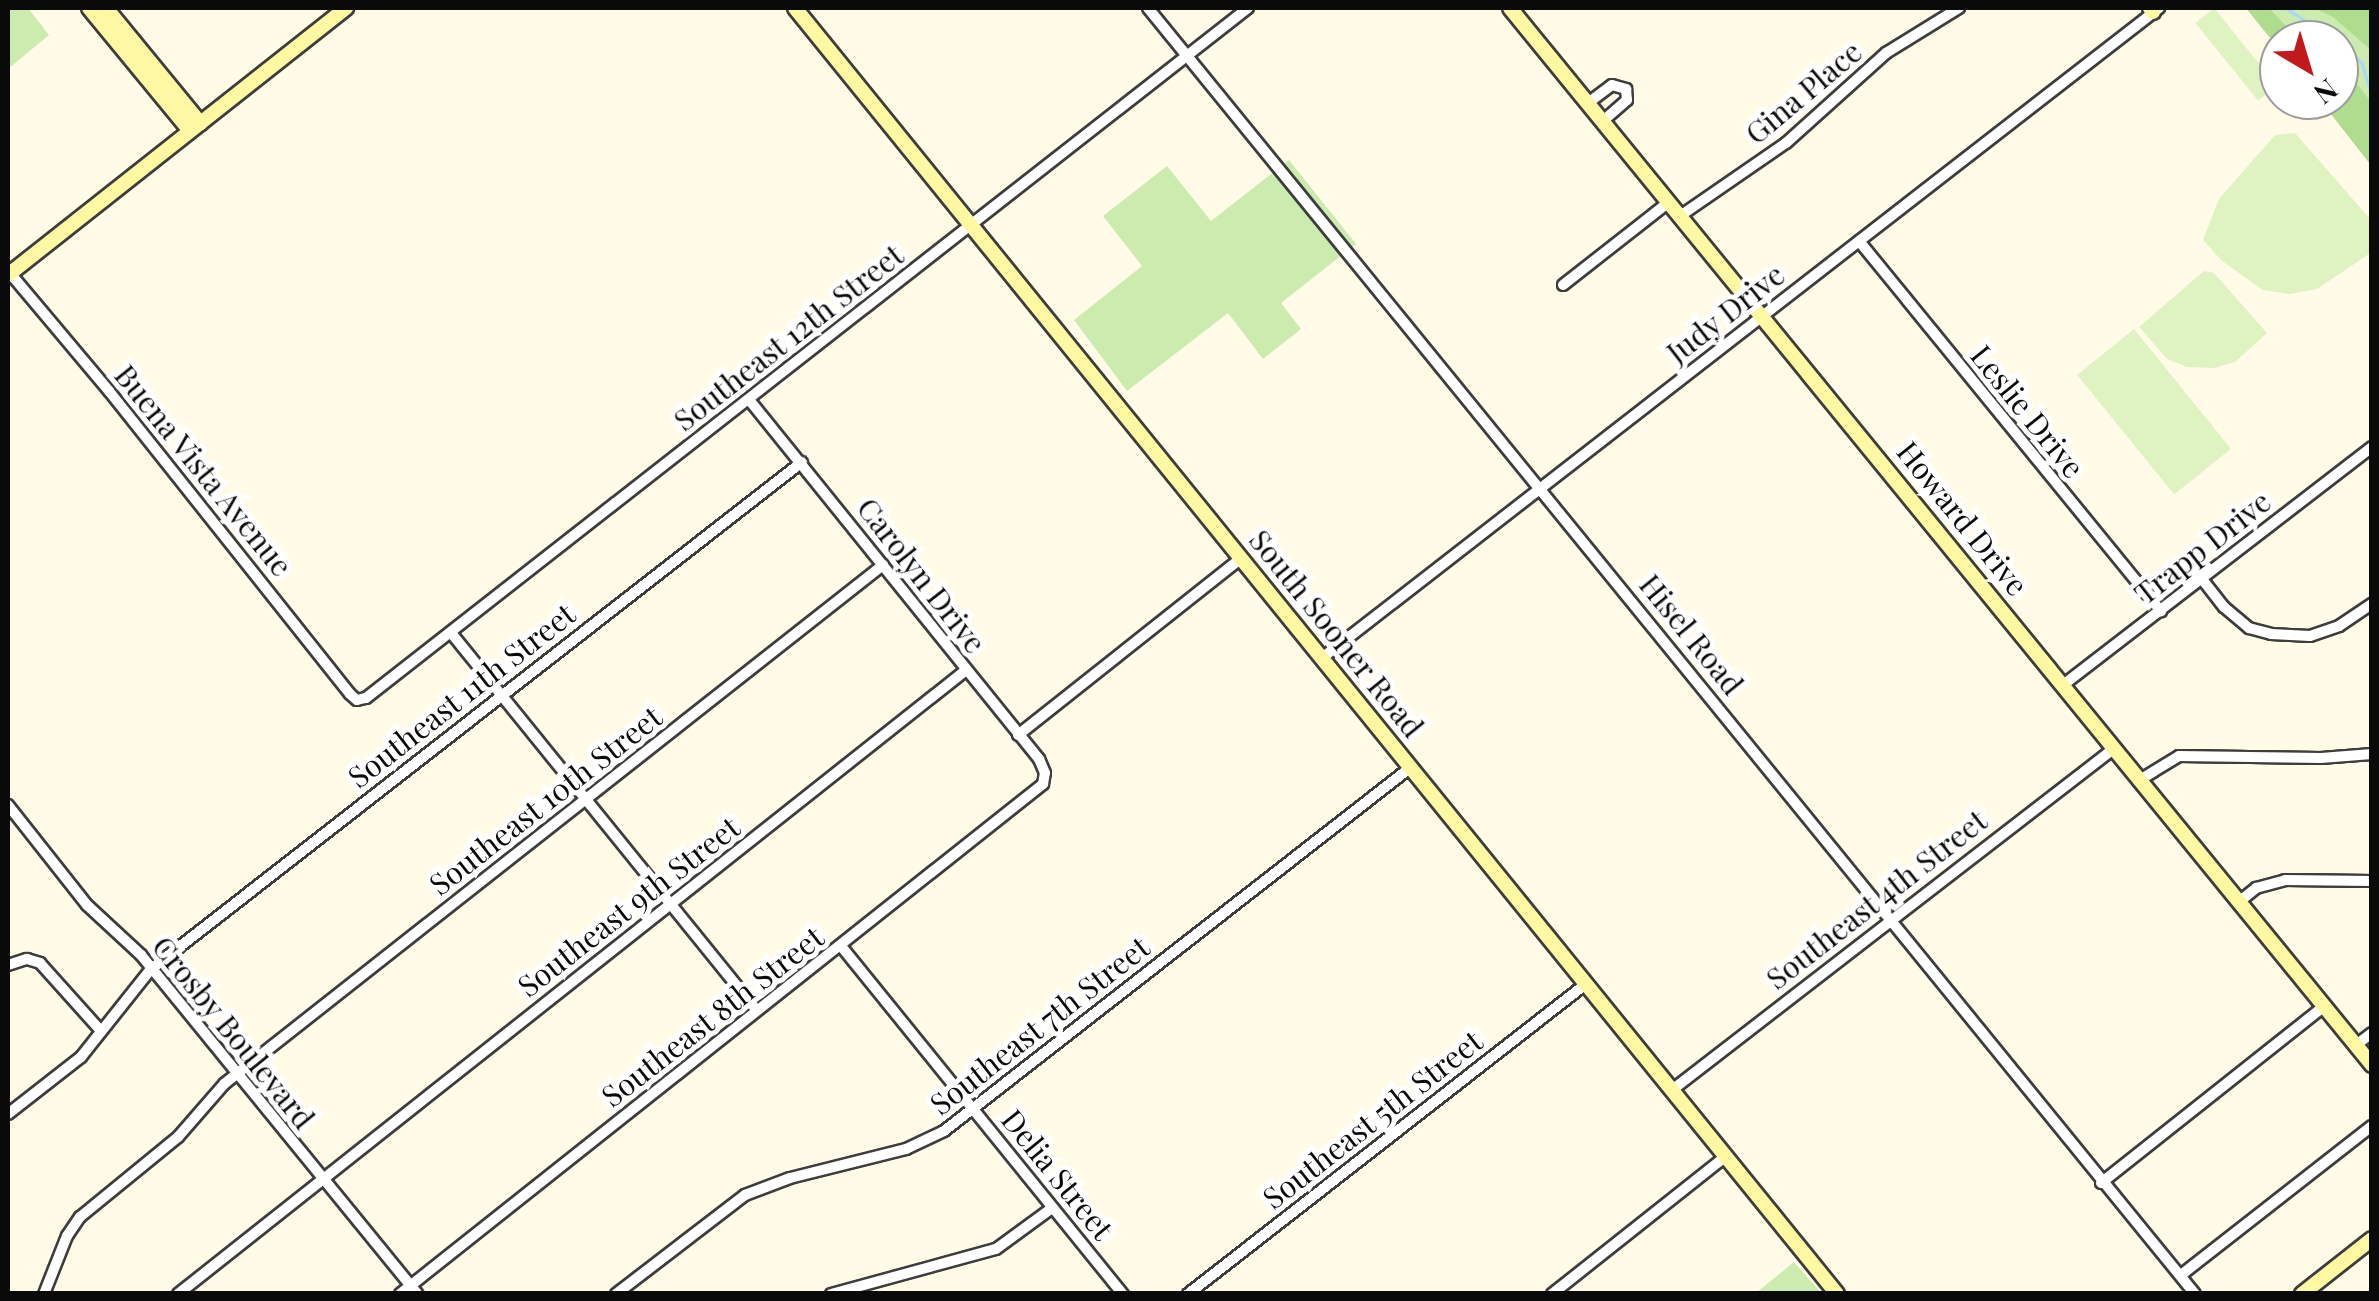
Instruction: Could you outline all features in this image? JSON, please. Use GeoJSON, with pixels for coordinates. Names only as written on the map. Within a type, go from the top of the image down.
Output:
{"type":"FeatureCollection","features":[{"type":"Feature","properties":{"kind":"main road"},"geometry":{"type":"LineString","coordinates":[[9,274],[346,8]]}},
{"type":"Feature","properties":{"kind":"main road","name":"South Sooner Road"},"geometry":{"type":"LineString","coordinates":[[796,8],[1837,1294]]}},
{"type":"Feature","properties":{"kind":"main road","name":"Howard Drive"},"geometry":{"type":"LineString","coordinates":[[1510,8],[2372,1065]]}},
{"type":"Feature","properties":{"kind":"main road"},"geometry":{"type":"LineString","coordinates":[[100,11],[195,127]]}},
{"type":"Feature","properties":{"kind":"main road"},"geometry":{"type":"LineString","coordinates":[[2302,1294],[2372,1240]]}},
{"type":"Feature","properties":{"kind":"street","name":"Hisel Road"},"geometry":{"type":"LineString","coordinates":[[1148,8],[2195,1294]]}},
{"type":"Feature","properties":{"kind":"street","name":"Southeast 12th Street"},"geometry":{"type":"LineString","coordinates":[[356,700],[380,690],[1248,8]]}},
{"type":"Feature","properties":{"kind":"street","name":"Gina Place"},"geometry":{"type":"LineString","coordinates":[[1680,216],[1786,143],[1886,54],[1959,8]]}},
{"type":"Feature","properties":{"kind":"street","name":"Judy Drive"},"geometry":{"type":"LineString","coordinates":[[1322,658],[2154,9]]}},
{"type":"Feature","properties":{"kind":"street"},"geometry":{"type":"LineString","coordinates":[[1588,103],[1612,85],[1626,89],[1627,100],[1603,122]]}},
{"type":"Feature","properties":{"kind":"street"},"geometry":{"type":"LineString","coordinates":[[1563,285],[1669,202]]}},
{"type":"Feature","properties":{"kind":"street","name":"Leslie Drive"},"geometry":{"type":"LineString","coordinates":[[1858,241],[2161,610]]}},
{"type":"Feature","properties":{"kind":"street","name":"Buena Vista Avenue"},"geometry":{"type":"LineString","coordinates":[[9,274],[356,700]]}},
{"type":"Feature","properties":{"kind":"street","name":"Carolyn Drive"},"geometry":{"type":"LineString","coordinates":[[749,400],[1038,759],[1045,773],[1043,784]]}},
{"type":"Feature","properties":{"kind":"street","name":"Trapp Drive"},"geometry":{"type":"LineString","coordinates":[[2063,685],[2372,447]]}},
{"type":"Feature","properties":{"kind":"street","name":"Southeast 11th Street"},"geometry":{"type":"LineString","coordinates":[[8,1114],[81,1057],[151,969],[802,462]]}},
{"type":"Feature","properties":{"kind":"street"},"geometry":{"type":"LineString","coordinates":[[1018,735],[1242,558]]}},
{"type":"Feature","properties":{"kind":"street","name":"Southeast 10th Street"},"geometry":{"type":"LineString","coordinates":[[44,1294],[67,1236],[80,1217],[178,1137],[238,1074],[883,565]]}},
{"type":"Feature","properties":{"kind":"street"},"geometry":{"type":"LineString","coordinates":[[2202,579],[2224,607],[2249,628],[2271,634],[2310,636],[2338,626],[2372,604]]}},
{"type":"Feature","properties":{"kind":"street"},"geometry":{"type":"LineString","coordinates":[[452,634],[757,1010]]}},
{"type":"Feature","properties":{"kind":"street","name":"Southeast 9th Street"},"geometry":{"type":"LineString","coordinates":[[178,1294],[965,671]]}},
{"type":"Feature","properties":{"kind":"street","name":"Southeast 4th Street"},"geometry":{"type":"LineString","coordinates":[[1672,1090],[2112,750]]}},
{"type":"Feature","properties":{"kind":"street"},"geometry":{"type":"LineString","coordinates":[[2138,781],[2179,756],[2321,758],[2372,754]]}},
{"type":"Feature","properties":{"kind":"street","name":"Southeast 7th Street"},"geometry":{"type":"LineString","coordinates":[[616,1294],[745,1196],[790,1178],[906,1149],[944,1131],[1411,767]]}},
{"type":"Feature","properties":{"kind":"street","name":"Southeast 8th Street"},"geometry":{"type":"LineString","coordinates":[[400,1294],[414,1290],[757,1010],[1043,784]]}},
{"type":"Feature","properties":{"kind":"street","name":"Crosby Boulevard"},"geometry":{"type":"LineString","coordinates":[[8,807],[87,905],[151,969],[414,1290]]}},
{"type":"Feature","properties":{"kind":"street"},"geometry":{"type":"LineString","coordinates":[[2240,901],[2256,888],[2284,880],[2372,881]]}},
{"type":"Feature","properties":{"kind":"street","name":"Delia Street"},"geometry":{"type":"LineString","coordinates":[[841,946],[1122,1294]]}},
{"type":"Feature","properties":{"kind":"street"},"geometry":{"type":"LineString","coordinates":[[8,964],[27,958],[40,963],[101,1031]]}},
{"type":"Feature","properties":{"kind":"street","name":"Southeast 5th Street"},"geometry":{"type":"LineString","coordinates":[[1188,1294],[1586,983]]}},
{"type":"Feature","properties":{"kind":"street"},"geometry":{"type":"LineString","coordinates":[[2101,1183],[2324,1006]]}},
{"type":"Feature","properties":{"kind":"street"},"geometry":{"type":"LineString","coordinates":[[2356,1046],[2372,1033]]}},
{"type":"Feature","properties":{"kind":"street"},"geometry":{"type":"LineString","coordinates":[[2181,1275],[2372,1126]]}},
{"type":"Feature","properties":{"kind":"street"},"geometry":{"type":"LineString","coordinates":[[1552,1294],[1726,1156]]}},
{"type":"Feature","properties":{"kind":"street"},"geometry":{"type":"LineString","coordinates":[[831,1294],[996,1249],[1052,1208]]}},
{"type":"Feature","properties":{"kind":"green space"},"geometry":{"type":"Polygon","coordinates":[[[8,8],[28,8],[49,35],[8,69],[8,8]]]}},
{"type":"Feature","properties":{"kind":"green space"},"geometry":{"type":"Polygon","coordinates":[[[2214,8],[2259,64],[2258,101],[2195,23],[2214,8]]]}},
{"type":"Feature","properties":{"kind":"green space"},"geometry":{"type":"Polygon","coordinates":[[[2246,8],[2371,8],[2371,165],[2336,120],[2359,120],[2359,20],[2259,20],[2259,24],[2246,8]]]}},
{"type":"Feature","properties":{"kind":"green space"},"geometry":{"type":"Polygon","coordinates":[[[2246,8],[2269,8],[2280,20],[2259,20],[2259,24],[2246,8]]]}},
{"type":"Feature","properties":{"kind":"green space"},"geometry":{"type":"Polygon","coordinates":[[[2314,8],[2371,8],[2371,50],[2359,40],[2359,20],[2333,17],[2314,8]]]}},
{"type":"Feature","properties":{"kind":"green space"},"geometry":{"type":"Polygon","coordinates":[[[2359,86],[2371,102],[2371,165],[2336,120],[2359,120],[2359,86]]]}},
{"type":"Feature","properties":{"kind":"green space"},"geometry":{"type":"Polygon","coordinates":[[[2295,133],[2371,220],[2372,252],[2317,289],[2290,294],[2263,290],[2222,261],[2203,240],[2219,199],[2275,135],[2295,133]]]}},
{"type":"Feature","properties":{"kind":"green space"},"geometry":{"type":"Polygon","coordinates":[[[1289,160],[1356,244],[1281,303],[1301,329],[1263,359],[1228,313],[1127,391],[1074,320],[1142,266],[1103,216],[1167,166],[1211,221],[1289,160]]]}},
{"type":"Feature","properties":{"kind":"green space"},"geometry":{"type":"Polygon","coordinates":[[[2204,271],[2214,273],[2267,333],[2235,362],[2214,368],[2187,367],[2167,359],[2139,327],[2204,271]]]}},
{"type":"Feature","properties":{"kind":"green space"},"geometry":{"type":"Polygon","coordinates":[[[2134,329],[2231,449],[2174,495],[2077,375],[2134,329]]]}},
{"type":"Feature","properties":{"kind":"green space"},"geometry":{"type":"Polygon","coordinates":[[[1794,1262],[1821,1293],[1756,1293],[1794,1262]]]}},
{"type":"Feature","properties":{"kind":"waterway"},"geometry":{"type":"LineString","coordinates":[[2286,8],[2304,20]]}},
{"type":"Feature","properties":{"kind":"waterway"},"geometry":{"type":"LineString","coordinates":[[2359,60],[2372,95]]}}]}
